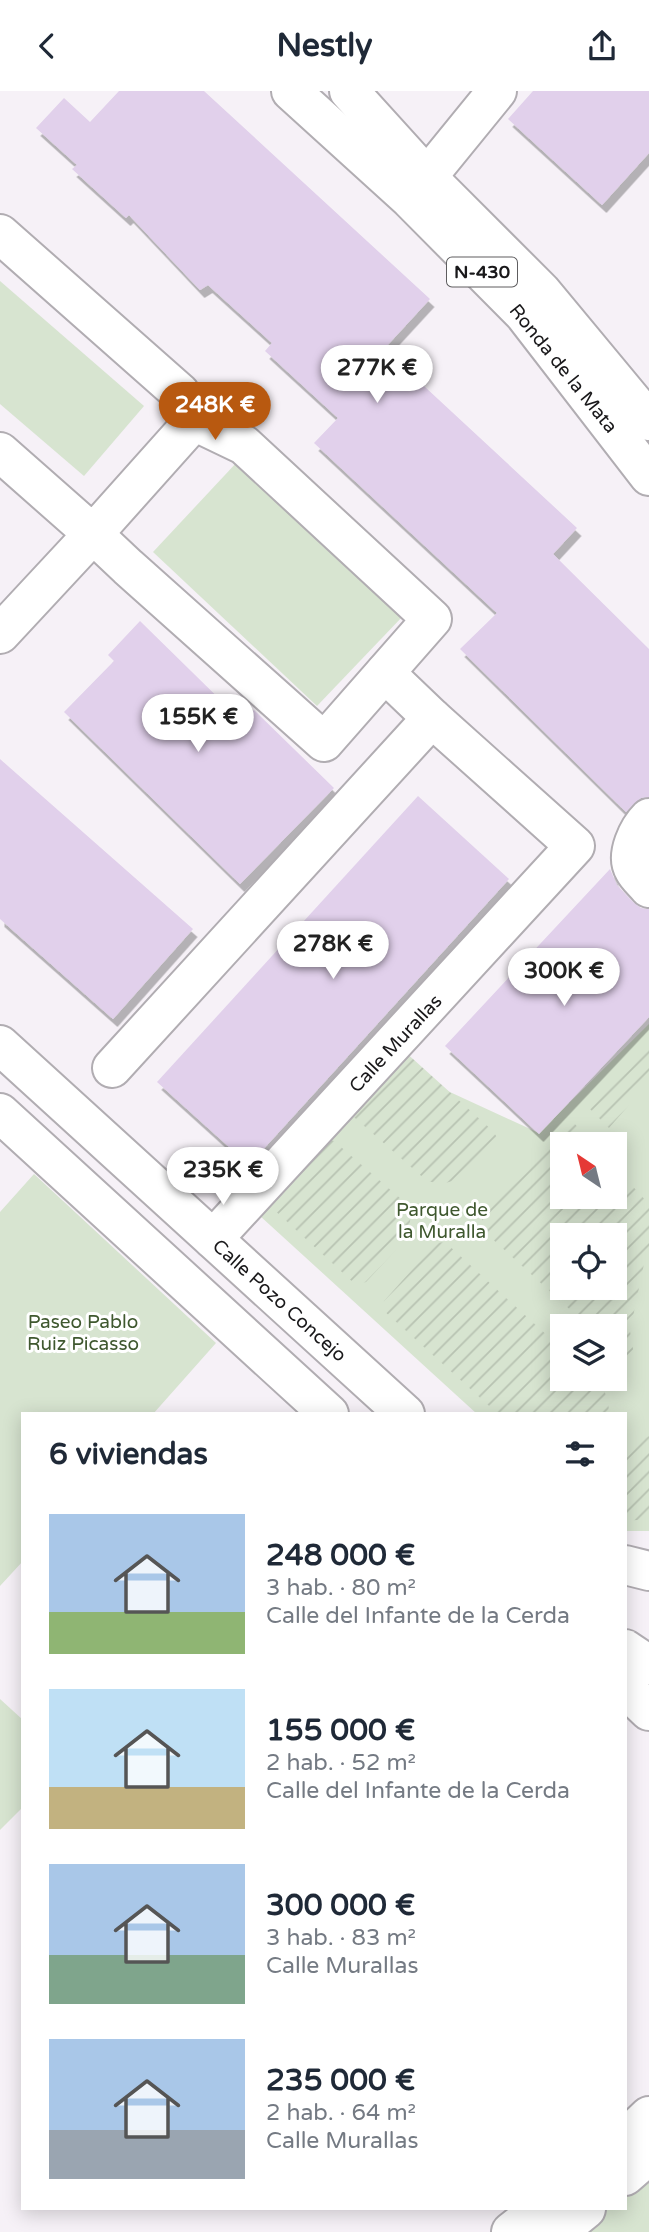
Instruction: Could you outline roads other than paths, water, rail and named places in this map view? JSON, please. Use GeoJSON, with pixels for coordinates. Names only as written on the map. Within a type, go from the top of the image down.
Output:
{"type":"FeatureCollection","features":[{"type":"Feature","properties":{"kind":"main road","name":"Ronda de la Mata"},"geometry":{"type":"LineString","coordinates":[[291,91],[410,199],[524,314],[649,476]]}},
{"type":"Feature","properties":{"kind":"main road","name":"Ronda de la Mata"},"geometry":{"type":"LineString","coordinates":[[349,91],[427,177],[541,291],[649,421]]}},
{"type":"Feature","properties":{"kind":"main road"},"geometry":{"type":"LineString","coordinates":[[427,177],[497,91]]}},
{"type":"Feature","properties":{"kind":"main road"},"geometry":{"type":"LineString","coordinates":[[0,234],[180,393],[194,421],[244,445],[432,619],[324,742],[0,452]]}},
{"type":"Feature","properties":{"kind":"main road"},"geometry":{"type":"LineString","coordinates":[[0,634],[194,421]]}},
{"type":"Feature","properties":{"kind":"main road"},"geometry":{"type":"LineString","coordinates":[[112,1068],[432,718],[385,673]]}},
{"type":"Feature","properties":{"kind":"main road","name":"Calle Murallas"},"geometry":{"type":"LineString","coordinates":[[214,1239],[575,846],[432,718]]}},
{"type":"Feature","properties":{"kind":"main road"},"geometry":{"type":"LineString","coordinates":[[649,818],[632,849],[632,869],[649,888]]}},
{"type":"Feature","properties":{"kind":"main road","name":"Calle Pozo Concejo"},"geometry":{"type":"LineString","coordinates":[[0,1045],[403,1412]]}},
{"type":"Feature","properties":{"kind":"main road"},"geometry":{"type":"LineString","coordinates":[[55,1094],[7,1132],[327,1412]]}},
{"type":"Feature","properties":{"kind":"main road"},"geometry":{"type":"LineString","coordinates":[[627,1566],[649,1571]]}},
{"type":"Feature","properties":{"kind":"main road"},"geometry":{"type":"LineString","coordinates":[[627,1651],[649,1665]]}},
{"type":"Feature","properties":{"kind":"main road"},"geometry":{"type":"LineString","coordinates":[[627,1690],[649,1711]]}},
{"type":"Feature","properties":{"kind":"main road"},"geometry":{"type":"LineString","coordinates":[[627,2137],[649,2116]]}},
{"type":"Feature","properties":{"kind":"main road"},"geometry":{"type":"LineString","coordinates":[[627,2174],[649,2155]]}},
{"type":"Feature","properties":{"kind":"main road"},"geometry":{"type":"LineString","coordinates":[[511,2232],[539,2210]]}},
{"type":"Feature","properties":{"kind":"main road"},"geometry":{"type":"LineString","coordinates":[[558,2232],[585,2210]]}},
{"type":"Feature","properties":{"kind":"park label","name":"Parque de la Muralla"},"geometry":{"type":"Point","coordinates":[442,1220]}},
{"type":"Feature","properties":{"kind":"park label","name":"Paseo Pablo Ruiz Picasso"},"geometry":{"type":"Point","coordinates":[83,1332]}}]}
